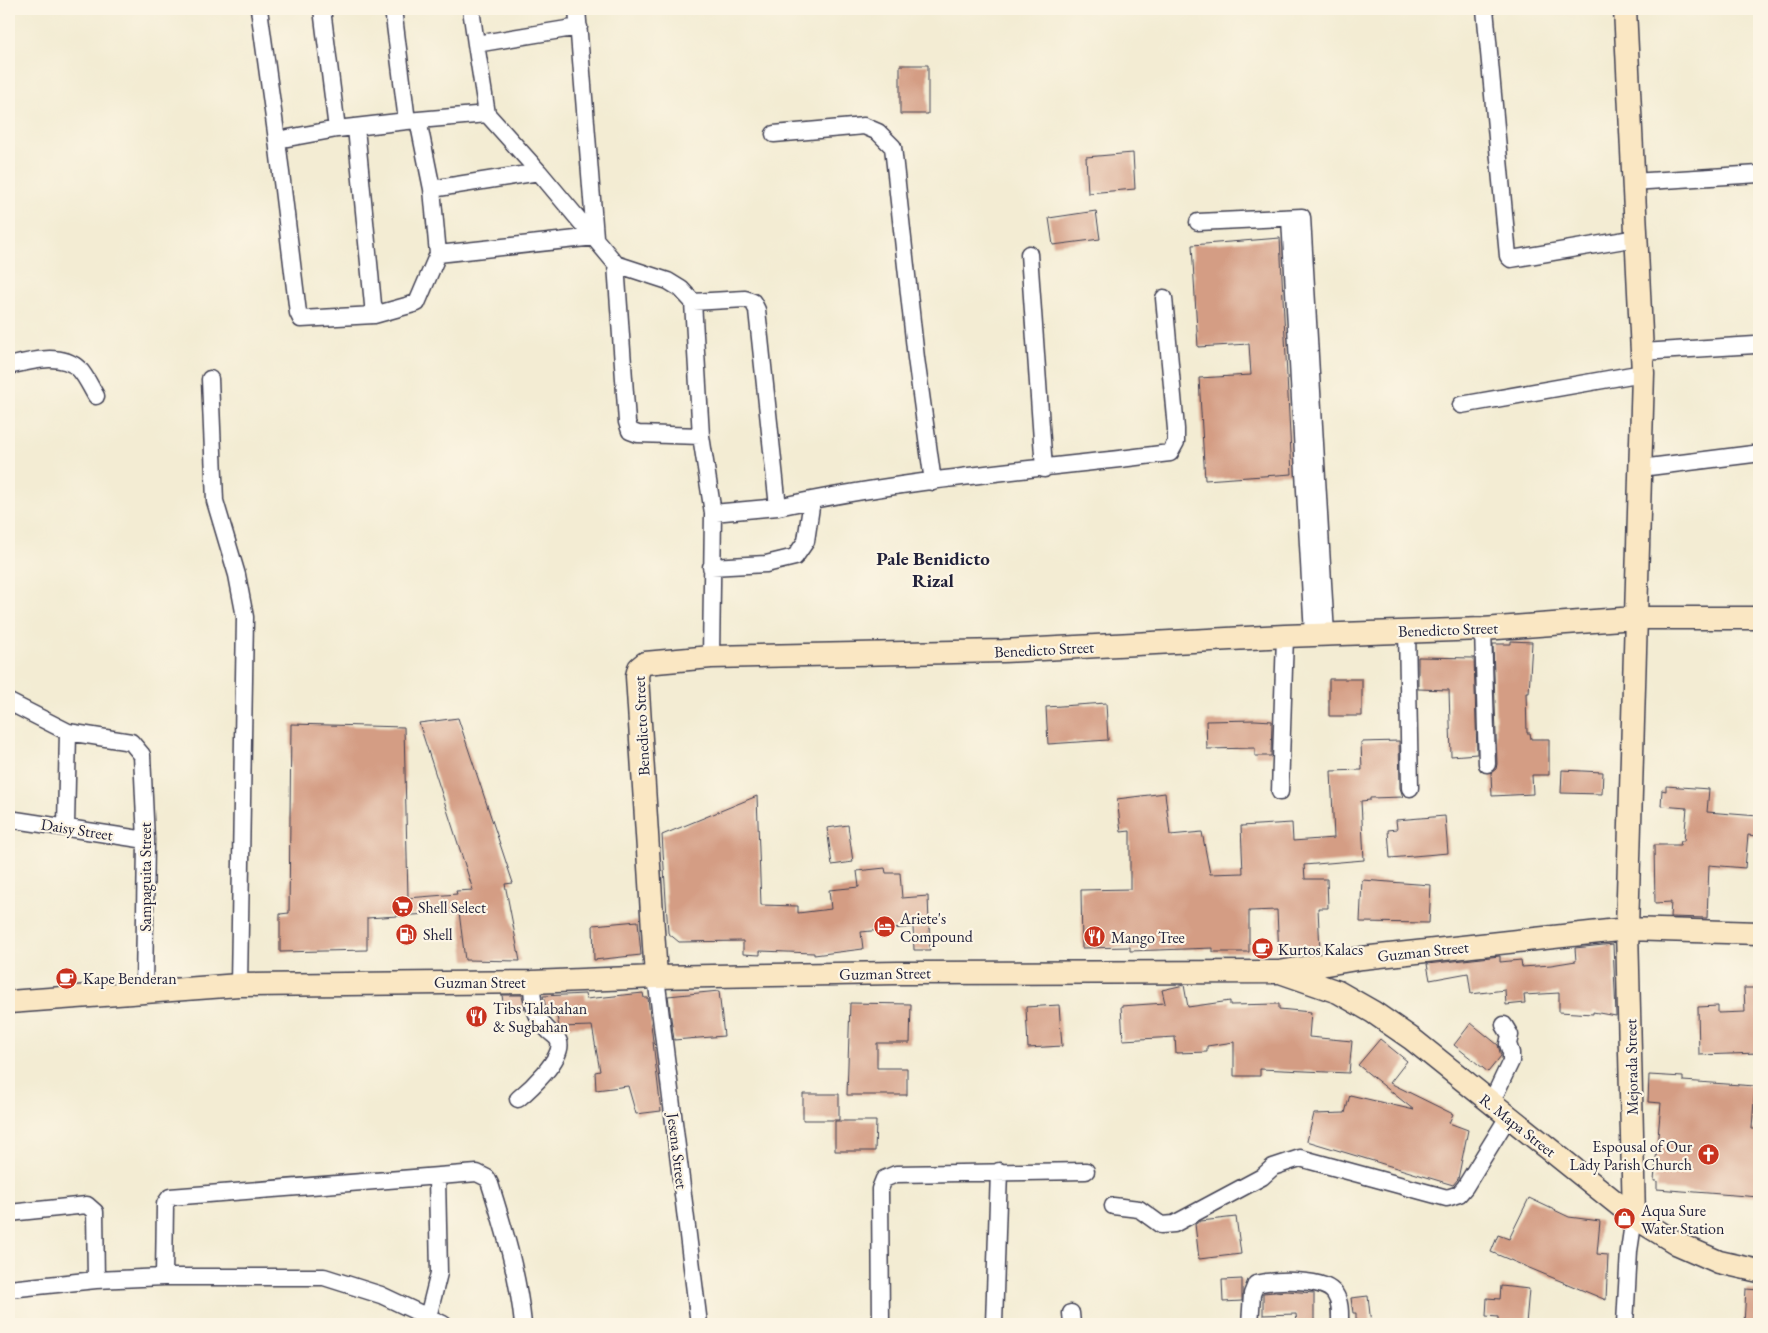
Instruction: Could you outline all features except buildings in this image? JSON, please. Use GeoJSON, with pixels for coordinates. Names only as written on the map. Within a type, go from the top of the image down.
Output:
{"type":"FeatureCollection","features":[{"type":"Feature","properties":{"kind":"street"},"geometry":{"type":"LineString","coordinates":[[259,9],[298,313],[301,320],[374,315],[417,304],[438,254],[432,189],[412,121],[393,9]]}},
{"type":"Feature","properties":{"kind":"street"},"geometry":{"type":"LineString","coordinates":[[322,9],[337,129]]}},
{"type":"Feature","properties":{"kind":"street"},"geometry":{"type":"LineString","coordinates":[[471,9],[487,114],[595,237],[616,264],[627,422],[630,431],[638,434],[701,436]]}},
{"type":"Feature","properties":{"kind":"street"},"geometry":{"type":"LineString","coordinates":[[577,9],[595,237]]}},
{"type":"Feature","properties":{"kind":"street"},"geometry":{"type":"LineString","coordinates":[[1485,9],[1508,256],[1511,259],[1638,238]]}},
{"type":"Feature","properties":{"kind":"street","name":"Mejorada Street"},"geometry":{"type":"LineString","coordinates":[[1625,9],[1632,182],[1638,238],[1642,362],[1641,468],[1627,929],[1634,1217],[1629,1251],[1625,1324]]}},
{"type":"Feature","properties":{"kind":"street"},"geometry":{"type":"LineString","coordinates":[[476,44],[579,27]]}},
{"type":"Feature","properties":{"kind":"street"},"geometry":{"type":"LineString","coordinates":[[277,140],[337,129],[487,114]]}},
{"type":"Feature","properties":{"kind":"street"},"geometry":{"type":"LineString","coordinates":[[774,134],[864,126],[878,132],[893,147],[916,358],[933,482]]}},
{"type":"Feature","properties":{"kind":"street"},"geometry":{"type":"LineString","coordinates":[[356,128],[374,315]]}},
{"type":"Feature","properties":{"kind":"street"},"geometry":{"type":"LineString","coordinates":[[432,189],[539,172]]}},
{"type":"Feature","properties":{"kind":"street"},"geometry":{"type":"LineString","coordinates":[[1632,182],[1759,174]]}},
{"type":"Feature","properties":{"kind":"street"},"geometry":{"type":"LineString","coordinates":[[1198,222],[1296,218],[1320,635]]}},
{"type":"Feature","properties":{"kind":"street"},"geometry":{"type":"LineString","coordinates":[[438,254],[595,237]]}},
{"type":"Feature","properties":{"kind":"street"},"geometry":{"type":"LineString","coordinates":[[1029,254],[1044,469]]}},
{"type":"Feature","properties":{"kind":"street"},"geometry":{"type":"LineString","coordinates":[[616,264],[668,281],[681,289],[693,302],[701,436],[712,513],[711,657]]}},
{"type":"Feature","properties":{"kind":"street"},"geometry":{"type":"LineString","coordinates":[[712,513],[778,507],[933,482],[1170,453],[1176,442],[1176,429],[1164,298]]}},
{"type":"Feature","properties":{"kind":"street"},"geometry":{"type":"LineString","coordinates":[[693,302],[744,299],[753,302],[757,310],[778,507]]}},
{"type":"Feature","properties":{"kind":"street"},"geometry":{"type":"LineString","coordinates":[[1461,405],[1642,362],[1755,346]]}},
{"type":"Feature","properties":{"kind":"street"},"geometry":{"type":"LineString","coordinates":[[9,366],[40,359],[74,365],[80,370],[96,396]]}},
{"type":"Feature","properties":{"kind":"street"},"geometry":{"type":"LineString","coordinates":[[210,379],[215,502],[237,575],[245,616],[239,985]]}},
{"type":"Feature","properties":{"kind":"street"},"geometry":{"type":"LineString","coordinates":[[1641,468],[1753,454]]}},
{"type":"Feature","properties":{"kind":"street"},"geometry":{"type":"LineString","coordinates":[[711,566],[766,564],[795,557],[806,541],[812,500]]}},
{"type":"Feature","properties":{"kind":"street","name":"Benedicto Street"},"geometry":{"type":"LineString","coordinates":[[656,977],[637,676],[639,668],[646,663],[711,657],[1003,651],[1483,628],[1635,618],[1759,618]]}},
{"type":"Feature","properties":{"kind":"street"},"geometry":{"type":"LineString","coordinates":[[1483,628],[1487,764]]}},
{"type":"Feature","properties":{"kind":"street"},"geometry":{"type":"LineString","coordinates":[[1406,631],[1410,788]]}},
{"type":"Feature","properties":{"kind":"street"},"geometry":{"type":"LineString","coordinates":[[1280,792],[1285,636]]}},
{"type":"Feature","properties":{"kind":"street"},"geometry":{"type":"LineString","coordinates":[[9,703],[68,732],[66,826]]}},
{"type":"Feature","properties":{"kind":"street","name":"Sampaguita Street"},"geometry":{"type":"LineString","coordinates":[[68,732],[131,742],[139,749],[144,762],[146,840],[144,991]]}},
{"type":"Feature","properties":{"kind":"street","name":"Daisy Street"},"geometry":{"type":"LineString","coordinates":[[9,819],[66,826],[146,840]]}},
{"type":"Feature","properties":{"kind":"street","name":"Guzman Street"},"geometry":{"type":"LineString","coordinates":[[9,1002],[239,985],[532,982],[656,977],[940,972],[1279,972],[1362,958],[1627,929],[1759,933]]}},
{"type":"Feature","properties":{"kind":"street","name":"R. Mapa Street"},"geometry":{"type":"LineString","coordinates":[[1279,972],[1338,992],[1373,1012],[1412,1039],[1634,1217],[1678,1244],[1719,1262],[1759,1272]]}},
{"type":"Feature","properties":{"kind":"street","name":"Jesena Street"},"geometry":{"type":"LineString","coordinates":[[656,977],[699,1324]]}},
{"type":"Feature","properties":{"kind":"street"},"geometry":{"type":"LineString","coordinates":[[518,1100],[546,1071],[558,1055],[560,1044],[557,1037],[537,1016],[532,982]]}},
{"type":"Feature","properties":{"kind":"street"},"geometry":{"type":"LineString","coordinates":[[1491,1103],[1511,1061],[1512,1053],[1508,1044],[1510,1035],[1504,1024]]}},
{"type":"Feature","properties":{"kind":"street"},"geometry":{"type":"LineString","coordinates":[[1113,1206],[1139,1209],[1161,1225],[1174,1224],[1262,1177],[1273,1167],[1300,1158],[1447,1198],[1459,1194],[1465,1187],[1508,1117]]}},
{"type":"Feature","properties":{"kind":"street"},"geometry":{"type":"LineString","coordinates":[[994,1324],[1000,1171]]}},
{"type":"Feature","properties":{"kind":"street"},"geometry":{"type":"LineString","coordinates":[[881,1324],[880,1190],[884,1179],[896,1174],[1086,1171]]}},
{"type":"Feature","properties":{"kind":"street"},"geometry":{"type":"LineString","coordinates":[[164,1277],[165,1204],[170,1197],[437,1178],[477,1173],[487,1178],[506,1231],[516,1272],[523,1324]]}},
{"type":"Feature","properties":{"kind":"street"},"geometry":{"type":"LineString","coordinates":[[9,1289],[96,1280],[164,1277],[324,1277],[381,1296],[436,1321],[439,1273],[437,1178]]}},
{"type":"Feature","properties":{"kind":"street"},"geometry":{"type":"LineString","coordinates":[[9,1213],[91,1206],[95,1212],[96,1280]]}},
{"type":"Feature","properties":{"kind":"street"},"geometry":{"type":"LineString","coordinates":[[1250,1324],[1252,1294],[1256,1284],[1284,1282],[1325,1285],[1334,1292],[1340,1305],[1340,1324]]}},
{"type":"Feature","properties":{"kind":"place","name":"Shell Select"},"geometry":{"type":"Point","coordinates":[402,907]}},
{"type":"Feature","properties":{"kind":"place","name":"Ariete's Compound"},"geometry":{"type":"Point","coordinates":[884,927]}},
{"type":"Feature","properties":{"kind":"place","name":"Shell"},"geometry":{"type":"Point","coordinates":[407,934]}},
{"type":"Feature","properties":{"kind":"place","name":"Mango Tree"},"geometry":{"type":"Point","coordinates":[1095,937]}},
{"type":"Feature","properties":{"kind":"place","name":"Kurtos Kalacs"},"geometry":{"type":"Point","coordinates":[1262,949]}},
{"type":"Feature","properties":{"kind":"place","name":"Kape Benderan"},"geometry":{"type":"Point","coordinates":[67,978]}},
{"type":"Feature","properties":{"kind":"place","name":"Tibs Talabahan & Sugbahan"},"geometry":{"type":"Point","coordinates":[477,1017]}},
{"type":"Feature","properties":{"kind":"place","name":"Espousal of Our Lady Parish Church"},"geometry":{"type":"Point","coordinates":[1708,1155]}},
{"type":"Feature","properties":{"kind":"place","name":"Aqua Sure Water Station"},"geometry":{"type":"Point","coordinates":[1625,1219]}},
{"type":"Feature","properties":{"kind":"district","name":"Pale Benidicto Rizal"},"geometry":{"type":"Point","coordinates":[933,569]}}]}
